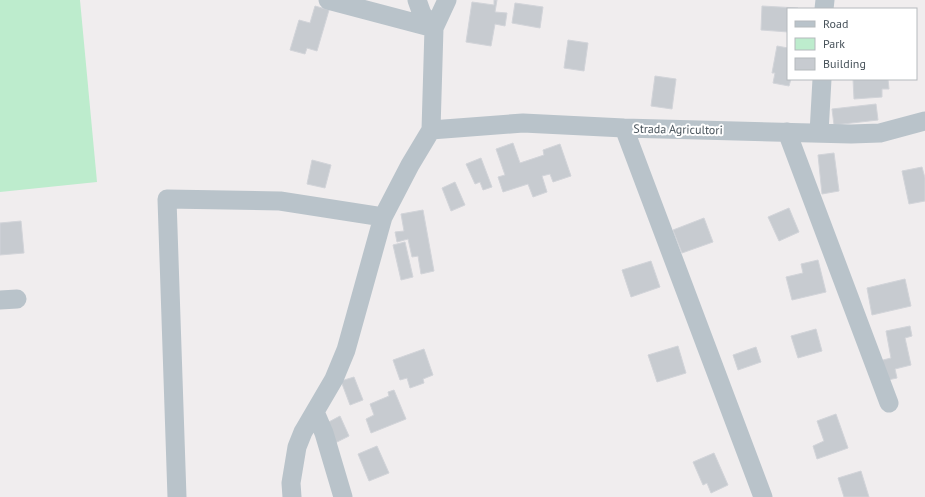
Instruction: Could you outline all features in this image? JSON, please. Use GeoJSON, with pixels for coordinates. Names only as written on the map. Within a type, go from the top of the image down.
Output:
{"type":"FeatureCollection","features":[{"type":"Feature","properties":{"kind":"street"},"geometry":{"type":"LineString","coordinates":[[328,0],[434,28]]}},
{"type":"Feature","properties":{"kind":"street"},"geometry":{"type":"LineString","coordinates":[[417,0],[422,14],[434,28]]}},
{"type":"Feature","properties":{"kind":"street"},"geometry":{"type":"LineString","coordinates":[[292,497],[292,476],[297,447],[303,432],[334,379],[346,350],[383,217],[410,165],[431,130],[434,28],[447,0]]}},
{"type":"Feature","properties":{"kind":"street"},"geometry":{"type":"LineString","coordinates":[[820,133],[822,80]]}},
{"type":"Feature","properties":{"kind":"street","name":"Strada Agricultori"},"geometry":{"type":"LineString","coordinates":[[431,130],[524,123],[624,128],[851,134],[880,133],[925,121]]}},
{"type":"Feature","properties":{"kind":"street"},"geometry":{"type":"LineString","coordinates":[[624,128],[763,497]]}},
{"type":"Feature","properties":{"kind":"street"},"geometry":{"type":"LineString","coordinates":[[787,132],[889,403]]}},
{"type":"Feature","properties":{"kind":"street"},"geometry":{"type":"LineString","coordinates":[[177,497],[167,199],[280,201],[383,217]]}},
{"type":"Feature","properties":{"kind":"street"},"geometry":{"type":"LineString","coordinates":[[315,412],[324,433],[343,497]]}},
{"type":"Feature","properties":{"kind":"green space"},"geometry":{"type":"Polygon","coordinates":[[[0,0],[80,0],[97,182],[0,192],[0,0]]]}},
{"type":"Feature","properties":{"kind":"building"},"geometry":{"type":"Polygon","coordinates":[[[494,0],[497,0],[495,12],[507,13],[505,26],[495,24],[491,46],[466,42],[472,2],[494,5],[494,0]]]}},
{"type":"Feature","properties":{"kind":"building"},"geometry":{"type":"Polygon","coordinates":[[[515,3],[543,7],[540,28],[512,23],[515,3]]]}},
{"type":"Feature","properties":{"kind":"building"},"geometry":{"type":"Polygon","coordinates":[[[315,6],[329,10],[317,51],[307,48],[305,54],[290,50],[299,20],[310,23],[315,6]]]}},
{"type":"Feature","properties":{"kind":"building"},"geometry":{"type":"Polygon","coordinates":[[[762,6],[798,8],[787,8],[787,32],[761,30],[762,6]]]}},
{"type":"Feature","properties":{"kind":"building"},"geometry":{"type":"Polygon","coordinates":[[[568,40],[588,43],[584,71],[564,68],[568,40]]]}},
{"type":"Feature","properties":{"kind":"building"},"geometry":{"type":"Polygon","coordinates":[[[777,46],[787,48],[787,80],[791,80],[789,86],[773,83],[775,73],[772,73],[777,46]]]}},
{"type":"Feature","properties":{"kind":"building"},"geometry":{"type":"Polygon","coordinates":[[[655,76],[676,79],[672,109],[651,106],[655,76]]]}},
{"type":"Feature","properties":{"kind":"building"},"geometry":{"type":"Polygon","coordinates":[[[853,80],[888,80],[889,89],[882,89],[882,97],[854,99],[853,80]]]}},
{"type":"Feature","properties":{"kind":"building"},"geometry":{"type":"Polygon","coordinates":[[[876,104],[878,120],[834,125],[832,109],[876,104]]]}},
{"type":"Feature","properties":{"kind":"building"},"geometry":{"type":"Polygon","coordinates":[[[513,143],[520,163],[544,155],[543,150],[560,144],[571,176],[553,182],[550,174],[542,176],[547,192],[533,197],[528,184],[503,192],[498,177],[505,175],[496,149],[513,143]]]}},
{"type":"Feature","properties":{"kind":"building"},"geometry":{"type":"Polygon","coordinates":[[[834,153],[839,191],[822,194],[818,155],[834,153]]]}},
{"type":"Feature","properties":{"kind":"building"},"geometry":{"type":"Polygon","coordinates":[[[481,158],[492,187],[483,190],[480,182],[475,184],[466,164],[481,158]]]}},
{"type":"Feature","properties":{"kind":"building"},"geometry":{"type":"Polygon","coordinates":[[[312,160],[331,165],[325,188],[307,184],[312,160]]]}},
{"type":"Feature","properties":{"kind":"building"},"geometry":{"type":"Polygon","coordinates":[[[922,167],[925,178],[925,201],[909,204],[902,171],[922,167]]]}},
{"type":"Feature","properties":{"kind":"building"},"geometry":{"type":"Polygon","coordinates":[[[455,182],[465,205],[451,211],[442,188],[455,182]]]}},
{"type":"Feature","properties":{"kind":"building"},"geometry":{"type":"Polygon","coordinates":[[[789,208],[799,232],[779,241],[768,217],[789,208]]]}},
{"type":"Feature","properties":{"kind":"building"},"geometry":{"type":"Polygon","coordinates":[[[423,210],[434,271],[421,274],[418,256],[412,257],[408,239],[397,242],[395,232],[404,231],[401,214],[423,210]]]}},
{"type":"Feature","properties":{"kind":"building"},"geometry":{"type":"Polygon","coordinates":[[[704,218],[713,242],[682,253],[673,230],[704,218]]]}},
{"type":"Feature","properties":{"kind":"building"},"geometry":{"type":"Polygon","coordinates":[[[21,221],[24,253],[0,255],[0,223],[21,221]]]}},
{"type":"Feature","properties":{"kind":"building"},"geometry":{"type":"Polygon","coordinates":[[[405,242],[413,277],[401,280],[393,245],[405,242]]]}},
{"type":"Feature","properties":{"kind":"building"},"geometry":{"type":"Polygon","coordinates":[[[818,260],[826,292],[792,300],[786,277],[803,273],[801,264],[818,260]]]}},
{"type":"Feature","properties":{"kind":"building"},"geometry":{"type":"Polygon","coordinates":[[[651,261],[660,287],[631,297],[622,270],[651,261]]]}},
{"type":"Feature","properties":{"kind":"building"},"geometry":{"type":"Polygon","coordinates":[[[905,279],[911,306],[872,315],[867,288],[905,279]]]}},
{"type":"Feature","properties":{"kind":"building"},"geometry":{"type":"Polygon","coordinates":[[[910,326],[912,336],[905,338],[911,365],[895,369],[897,378],[883,381],[879,361],[891,358],[886,331],[910,326]]]}},
{"type":"Feature","properties":{"kind":"building"},"geometry":{"type":"Polygon","coordinates":[[[816,329],[822,351],[798,358],[791,336],[816,329]]]}},
{"type":"Feature","properties":{"kind":"building"},"geometry":{"type":"Polygon","coordinates":[[[678,346],[686,373],[657,382],[648,355],[678,346]]]}},
{"type":"Feature","properties":{"kind":"building"},"geometry":{"type":"Polygon","coordinates":[[[756,347],[761,362],[738,370],[733,355],[756,347]]]}},
{"type":"Feature","properties":{"kind":"building"},"geometry":{"type":"Polygon","coordinates":[[[424,349],[433,375],[423,379],[424,383],[410,388],[407,378],[400,380],[393,360],[424,349]]]}},
{"type":"Feature","properties":{"kind":"building"},"geometry":{"type":"Polygon","coordinates":[[[354,377],[363,400],[350,405],[341,381],[354,377]]]}},
{"type":"Feature","properties":{"kind":"building"},"geometry":{"type":"Polygon","coordinates":[[[394,390],[406,419],[371,433],[366,419],[374,415],[370,404],[389,396],[388,392],[394,390]]]}},
{"type":"Feature","properties":{"kind":"building"},"geometry":{"type":"Polygon","coordinates":[[[836,414],[848,448],[817,459],[813,446],[824,441],[817,421],[836,414]]]}},
{"type":"Feature","properties":{"kind":"building"},"geometry":{"type":"Polygon","coordinates":[[[340,416],[349,436],[335,443],[325,424],[340,416]]]}},
{"type":"Feature","properties":{"kind":"building"},"geometry":{"type":"Polygon","coordinates":[[[377,446],[389,473],[369,481],[358,454],[377,446]]]}},
{"type":"Feature","properties":{"kind":"building"},"geometry":{"type":"Polygon","coordinates":[[[714,453],[728,485],[711,493],[707,483],[703,485],[693,462],[714,453]]]}},
{"type":"Feature","properties":{"kind":"building"},"geometry":{"type":"Polygon","coordinates":[[[861,471],[869,497],[844,497],[838,478],[861,471]]]}}]}
